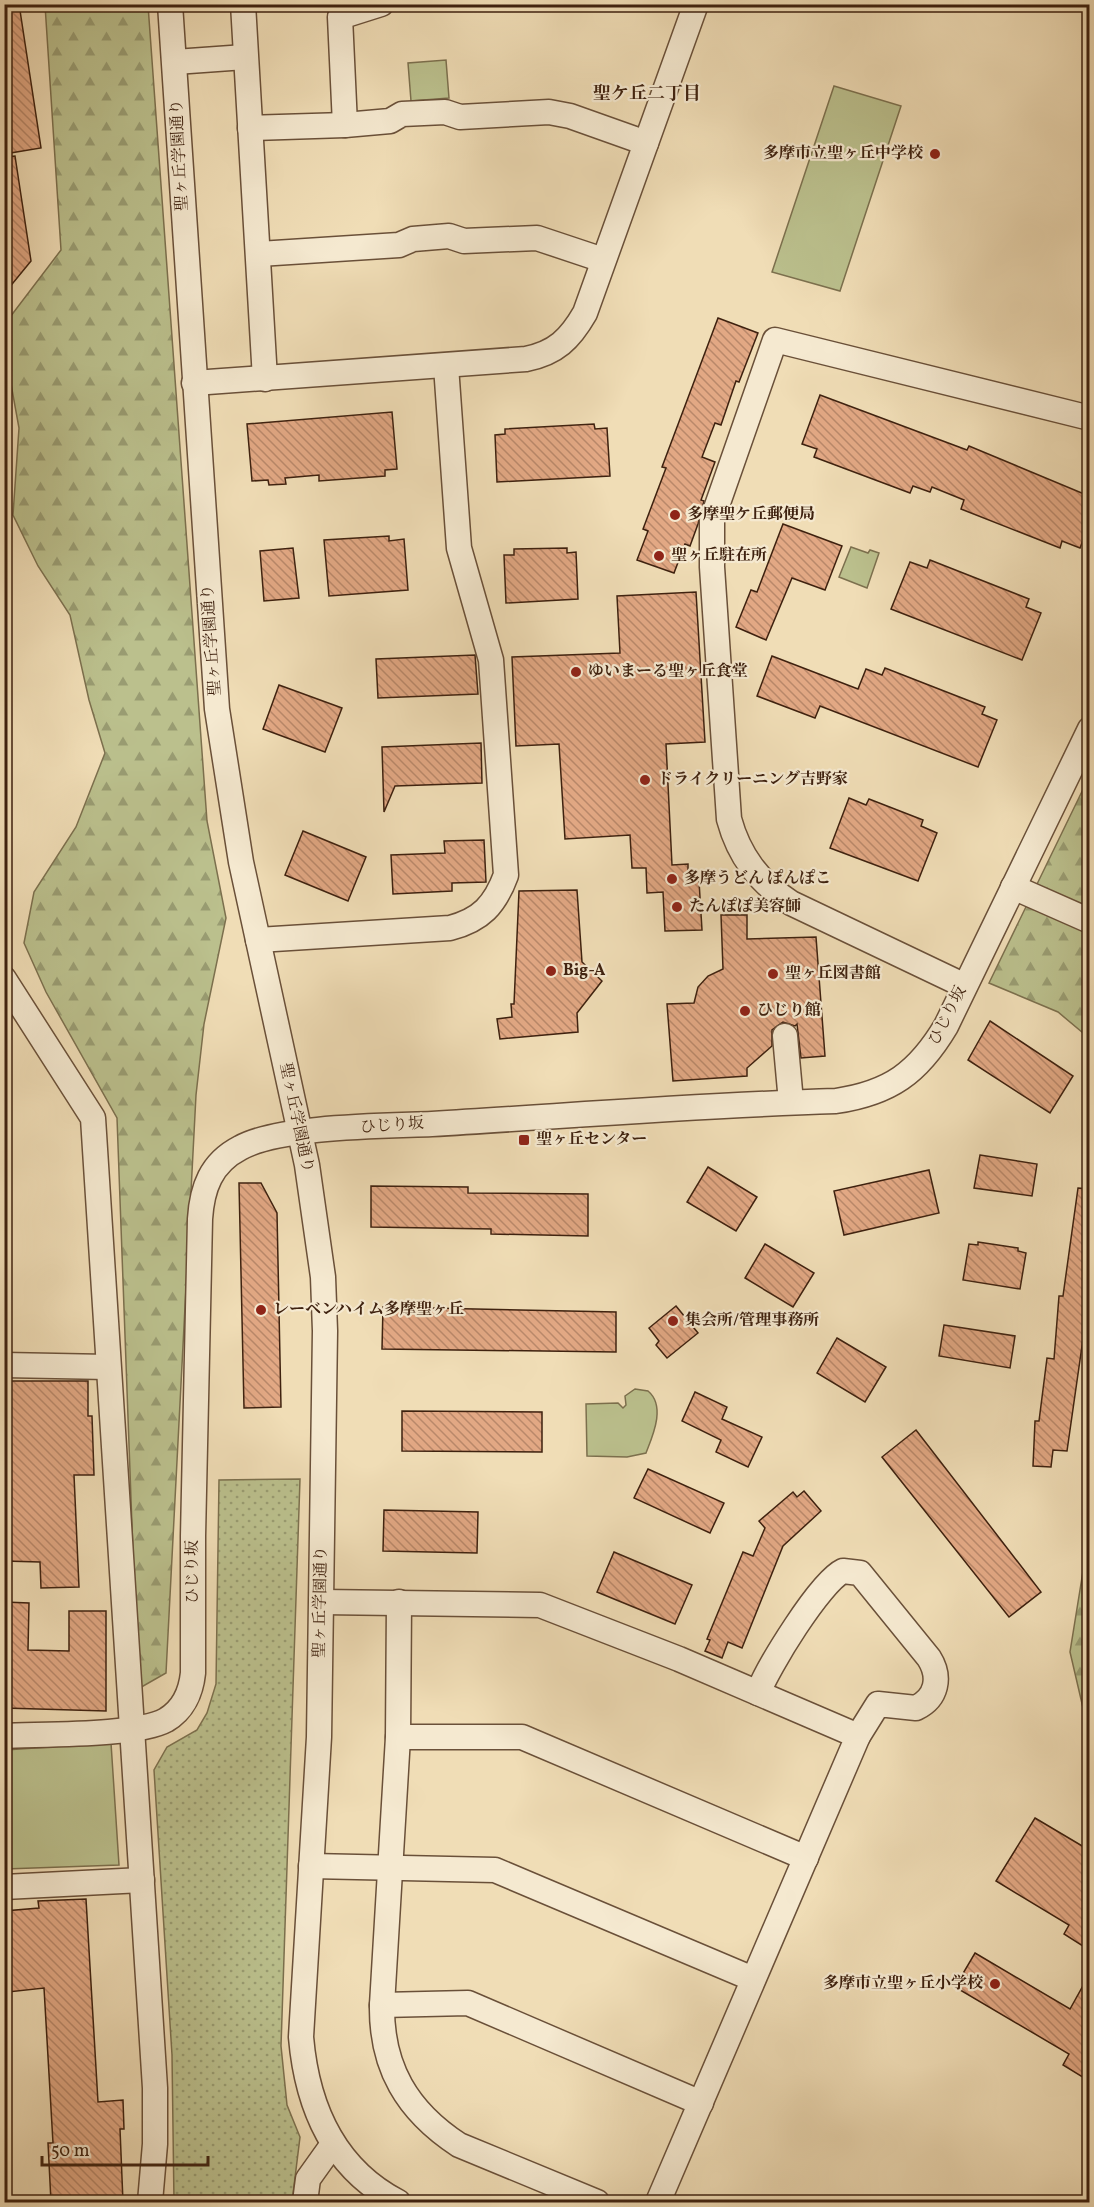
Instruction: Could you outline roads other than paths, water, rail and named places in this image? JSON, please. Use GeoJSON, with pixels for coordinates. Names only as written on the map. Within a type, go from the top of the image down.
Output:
{"type":"FeatureCollection","features":[{"type":"Feature","properties":{"kind":"street","name":"聖ヶ丘学園通り"},"geometry":{"type":"LineString","coordinates":[[170,4],[217,709],[241,862],[301,1133],[320,1250],[325,1306],[319,1737],[301,2037],[307,2085],[333,2144],[363,2179],[398,2202]]}},
{"type":"Feature","properties":{"kind":"street"},"geometry":{"type":"LineString","coordinates":[[243,4],[265,379]]}},
{"type":"Feature","properties":{"kind":"street"},"geometry":{"type":"LineString","coordinates":[[345,125],[340,16],[381,4]]}},
{"type":"Feature","properties":{"kind":"street"},"geometry":{"type":"LineString","coordinates":[[194,383],[526,359],[556,349],[570,337],[585,314],[696,4]]}},
{"type":"Feature","properties":{"kind":"street"},"geometry":{"type":"LineString","coordinates":[[175,62],[245,57]]}},
{"type":"Feature","properties":{"kind":"street"},"geometry":{"type":"LineString","coordinates":[[250,128],[345,125],[390,121],[402,114],[445,111],[460,117],[549,112],[582,120],[646,143]]}},
{"type":"Feature","properties":{"kind":"street"},"geometry":{"type":"LineString","coordinates":[[259,254],[399,245],[413,239],[449,236],[464,241],[517,237],[537,238],[603,260]]}},
{"type":"Feature","properties":{"kind":"street"},"geometry":{"type":"LineString","coordinates":[[963,985],[791,903],[773,891],[756,874],[742,854],[729,819],[712,567],[712,520],[776,340],[1089,418]]}},
{"type":"Feature","properties":{"kind":"street"},"geometry":{"type":"LineString","coordinates":[[258,940],[439,929],[468,924],[484,914],[493,904],[506,875],[491,660],[459,548],[446,366]]}},
{"type":"Feature","properties":{"kind":"street","name":"ひじり坂"},"geometry":{"type":"LineString","coordinates":[[4,1736],[133,1729],[167,1719],[184,1702],[192,1683],[200,1219],[203,1192],[208,1177],[218,1164],[235,1151],[276,1135],[836,1101],[864,1097],[896,1082],[922,1063],[935,1045],[1089,729]]}},
{"type":"Feature","properties":{"kind":"street"},"geometry":{"type":"LineString","coordinates":[[1012,886],[1089,921]]}},
{"type":"Feature","properties":{"kind":"street"},"geometry":{"type":"LineString","coordinates":[[4,980],[93,1118],[155,2088],[155,2144],[150,2202]]}},
{"type":"Feature","properties":{"kind":"street"},"geometry":{"type":"LineString","coordinates":[[785,1036],[791,1102]]}},
{"type":"Feature","properties":{"kind":"street"},"geometry":{"type":"LineString","coordinates":[[4,1365],[108,1367]]}},
{"type":"Feature","properties":{"kind":"street"},"geometry":{"type":"LineString","coordinates":[[658,2202],[858,1736],[878,1704],[916,1708],[930,1699],[936,1681],[936,1669],[860,1573],[843,1571],[826,1584],[765,1675],[758,1693]]}},
{"type":"Feature","properties":{"kind":"street"},"geometry":{"type":"LineString","coordinates":[[322,1602],[540,1605],[570,1615],[858,1736]]}},
{"type":"Feature","properties":{"kind":"street"},"geometry":{"type":"LineString","coordinates":[[399,1602],[398,1737],[381,2005],[381,2026],[390,2066],[408,2100],[441,2133],[479,2154],[597,2202]]}},
{"type":"Feature","properties":{"kind":"street"},"geometry":{"type":"LineString","coordinates":[[398,1737],[522,1737],[806,1858]]}},
{"type":"Feature","properties":{"kind":"street"},"geometry":{"type":"LineString","coordinates":[[311,1866],[495,1870],[753,1979]]}},
{"type":"Feature","properties":{"kind":"street"},"geometry":{"type":"LineString","coordinates":[[4,1887],[142,1880]]}},
{"type":"Feature","properties":{"kind":"street"},"geometry":{"type":"LineString","coordinates":[[381,2005],[468,2003],[701,2103]]}},
{"type":"Feature","properties":{"kind":"street"},"geometry":{"type":"LineString","coordinates":[[305,2202],[308,2179],[333,2144]]}},
{"type":"Feature","properties":{"kind":"place","name":"多摩市立聖ヶ丘中学校"},"geometry":{"type":"Point","coordinates":[935,154]}},
{"type":"Feature","properties":{"kind":"place","name":"多摩聖ケ丘郵便局"},"geometry":{"type":"Point","coordinates":[675,515]}},
{"type":"Feature","properties":{"kind":"place","name":"聖ヶ丘駐在所"},"geometry":{"type":"Point","coordinates":[659,556]}},
{"type":"Feature","properties":{"kind":"place","name":"ゆいまーる聖ヶ丘食堂"},"geometry":{"type":"Point","coordinates":[576,672]}},
{"type":"Feature","properties":{"kind":"place","name":"ドライクリーニング吉野家"},"geometry":{"type":"Point","coordinates":[645,780]}},
{"type":"Feature","properties":{"kind":"place","name":"多摩うどん ぽんぽこ"},"geometry":{"type":"Point","coordinates":[672,879]}},
{"type":"Feature","properties":{"kind":"place","name":"たんぽぽ美容師"},"geometry":{"type":"Point","coordinates":[677,907]}},
{"type":"Feature","properties":{"kind":"place","name":"Big-A"},"geometry":{"type":"Point","coordinates":[551,971]}},
{"type":"Feature","properties":{"kind":"place","name":"聖ヶ丘図書館"},"geometry":{"type":"Point","coordinates":[773,974]}},
{"type":"Feature","properties":{"kind":"place","name":"ひじり館"},"geometry":{"type":"Point","coordinates":[745,1011]}},
{"type":"Feature","properties":{"kind":"place","name":"聖ヶ丘センター"},"geometry":{"type":"Point","coordinates":[524,1140]}},
{"type":"Feature","properties":{"kind":"place","name":"レーベンハイム多摩聖ヶ丘"},"geometry":{"type":"Point","coordinates":[261,1310]}},
{"type":"Feature","properties":{"kind":"place","name":"集会所/管理事務所"},"geometry":{"type":"Point","coordinates":[673,1321]}},
{"type":"Feature","properties":{"kind":"place","name":"多摩市立聖ヶ丘小学校"},"geometry":{"type":"Point","coordinates":[995,1984]}},
{"type":"Feature","properties":{"kind":"district","name":"聖ケ丘二丁目"},"geometry":{"type":"Point","coordinates":[647,94]}}]}
